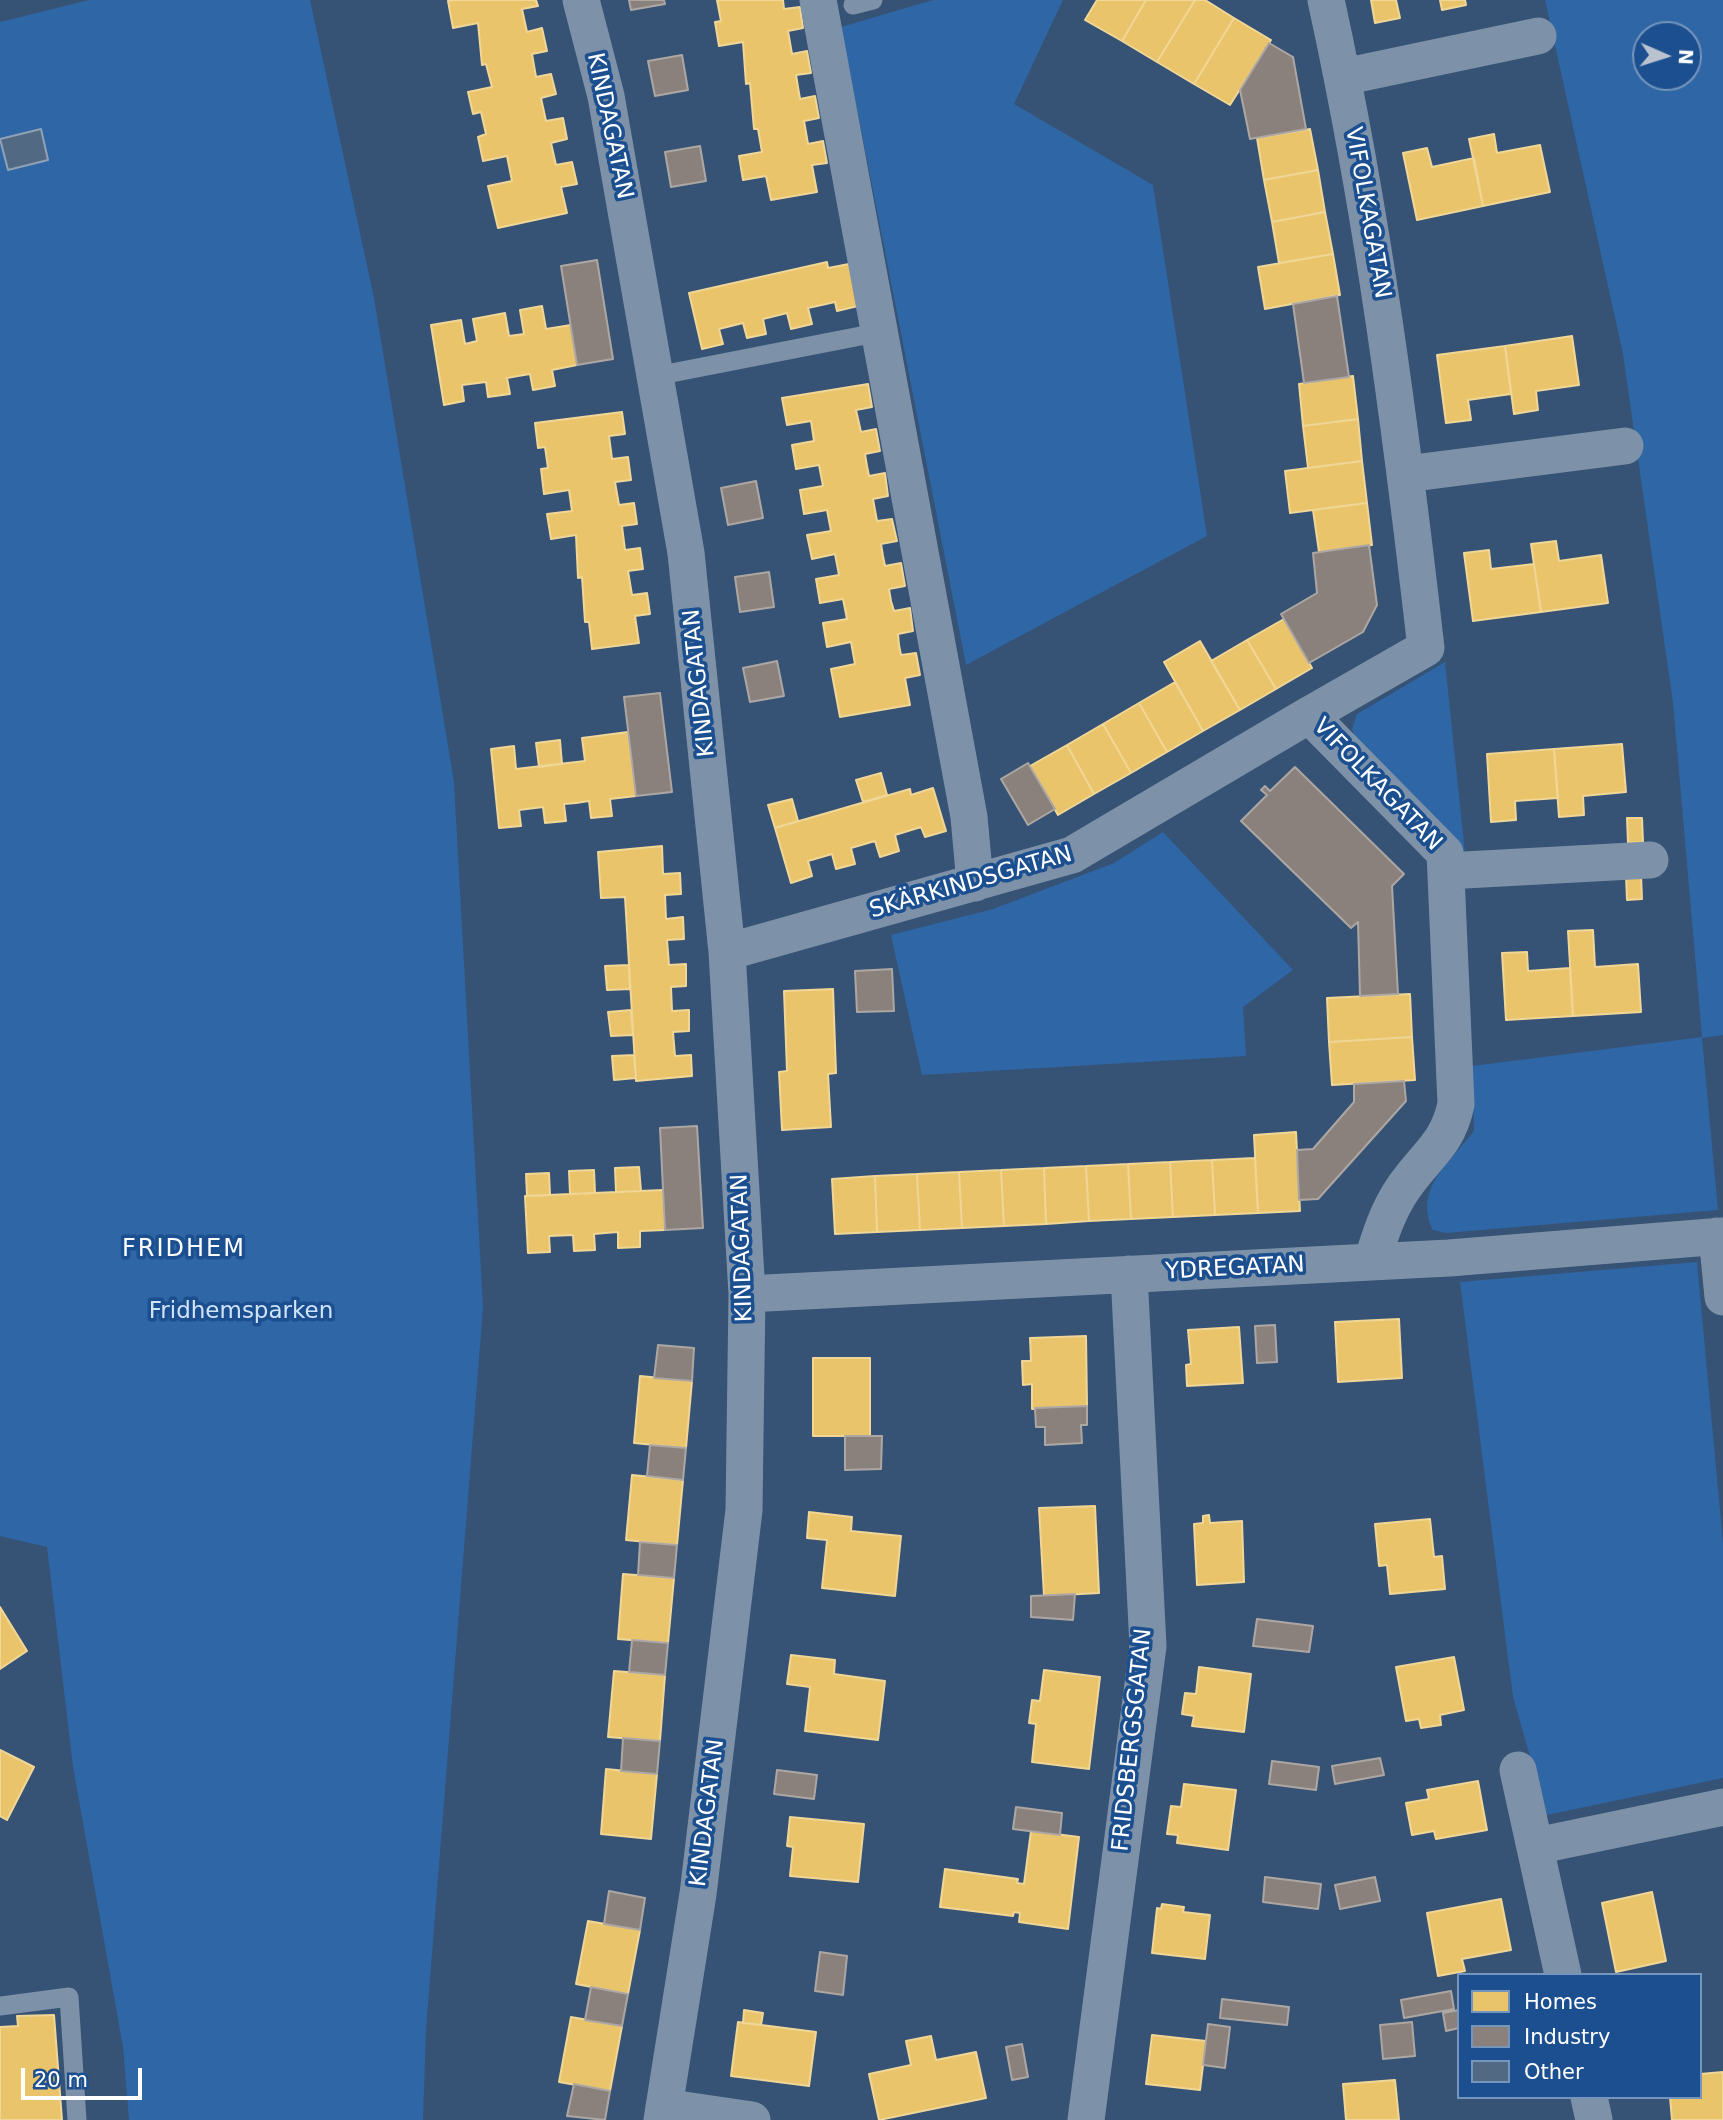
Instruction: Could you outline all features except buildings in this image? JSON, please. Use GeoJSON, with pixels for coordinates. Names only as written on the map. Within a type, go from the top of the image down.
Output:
{"type":"FeatureCollection","features":[{"type":"Feature","properties":{"kind":"street","name":"KINDAGATAN"},"geometry":{"type":"LineString","coordinates":[[581,0],[606,96],[686,553],[727,951],[747,1294],[744,1510],[698,1894],[663,2113]]}},
{"type":"Feature","properties":{"kind":"street","name":"VIFOLKAGATAN"},"geometry":{"type":"LineString","coordinates":[[1326,0],[1343,77],[1382,301],[1426,648],[1309,715],[1445,853],[1456,1104],[1445,1139],[1395,1201],[1381,1229],[1372,1262]]}},
{"type":"Feature","properties":{"kind":"street"},"geometry":{"type":"LineString","coordinates":[[836,3],[881,332],[970,817],[975,883]]}},
{"type":"Feature","properties":{"kind":"street"},"geometry":{"type":"LineString","coordinates":[[1343,77],[1538,36]]}},
{"type":"Feature","properties":{"kind":"street"},"geometry":{"type":"LineString","coordinates":[[1406,474],[1625,446]]}},
{"type":"Feature","properties":{"kind":"street","name":"SKÄRKINDSGATAN"},"geometry":{"type":"LineString","coordinates":[[727,951],[1072,855],[1309,715]]}},
{"type":"Feature","properties":{"kind":"street","name":"VIFOLKAGATAN"},"geometry":{"type":"LineString","coordinates":[[1446,872],[1650,860]]}},
{"type":"Feature","properties":{"kind":"street"},"geometry":{"type":"LineString","coordinates":[[1720,1236],[1723,1297]]}},
{"type":"Feature","properties":{"kind":"street","name":"YDREGATAN"},"geometry":{"type":"LineString","coordinates":[[747,1294],[1372,1262],[1720,1236]]}},
{"type":"Feature","properties":{"kind":"street","name":"FRIDSBERGSGATAN"},"geometry":{"type":"LineString","coordinates":[[1086,2120],[1148,1646],[1129,1274]]}},
{"type":"Feature","properties":{"kind":"street"},"geometry":{"type":"LineString","coordinates":[[1518,1770],[1563,1973]]}},
{"type":"Feature","properties":{"kind":"street"},"geometry":{"type":"LineString","coordinates":[[1536,1846],[1723,1807]]}},
{"type":"Feature","properties":{"kind":"street"},"geometry":{"type":"LineString","coordinates":[[1589,2099],[1594,2120]]}},
{"type":"Feature","properties":{"kind":"street"},"geometry":{"type":"LineString","coordinates":[[663,2113],[752,2120]]}},
{"type":"Feature","properties":{"kind":"lane"},"geometry":{"type":"LineString","coordinates":[[836,3],[873,0]]}},
{"type":"Feature","properties":{"kind":"lane"},"geometry":{"type":"LineString","coordinates":[[656,376],[881,332]]}},
{"type":"Feature","properties":{"kind":"lane"},"geometry":{"type":"LineString","coordinates":[[0,2006],[69,1997],[77,2120]]}},
{"type":"Feature","properties":{"kind":"green space","name":"Fridhemsparken"},"geometry":{"type":"Polygon","coordinates":[[[89,0],[310,0],[374,298],[454,782],[483,1308],[426,2030],[423,2120],[129,2120],[123,2047],[73,1767],[47,1547],[0,1536],[0,22],[89,0]]]}},
{"type":"Feature","properties":{"kind":"green space"},"geometry":{"type":"Polygon","coordinates":[[[933,0],[1063,0],[1014,104],[1153,185],[1207,536],[966,665],[841,27],[933,0]]]}},
{"type":"Feature","properties":{"kind":"green space"},"geometry":{"type":"Polygon","coordinates":[[[1545,0],[1723,0],[1723,1035],[1702,1038],[1718,1210],[1446,1233],[1433,1230],[1428,1215],[1431,1189],[1445,1165],[1474,1131],[1472,1066],[1702,1037],[1673,703],[1623,354],[1545,0]]]}},
{"type":"Feature","properties":{"kind":"green space"},"geometry":{"type":"Polygon","coordinates":[[[1445,662],[1465,853],[1358,744],[1352,729],[1357,714],[1445,662]]]}},
{"type":"Feature","properties":{"kind":"green space"},"geometry":{"type":"Polygon","coordinates":[[[1163,832],[1293,970],[1243,1007],[1246,1056],[922,1075],[891,935],[993,909],[1114,863],[1163,832]]]}},
{"type":"Feature","properties":{"kind":"green space"},"geometry":{"type":"Polygon","coordinates":[[[1697,1262],[1723,1543],[1723,1778],[1547,1815],[1513,1697],[1460,1282],[1697,1262]]]}},
{"type":"Feature","properties":{"kind":"district","name":"FRIDHEM"},"geometry":{"type":"Point","coordinates":[184,1250]}}]}
